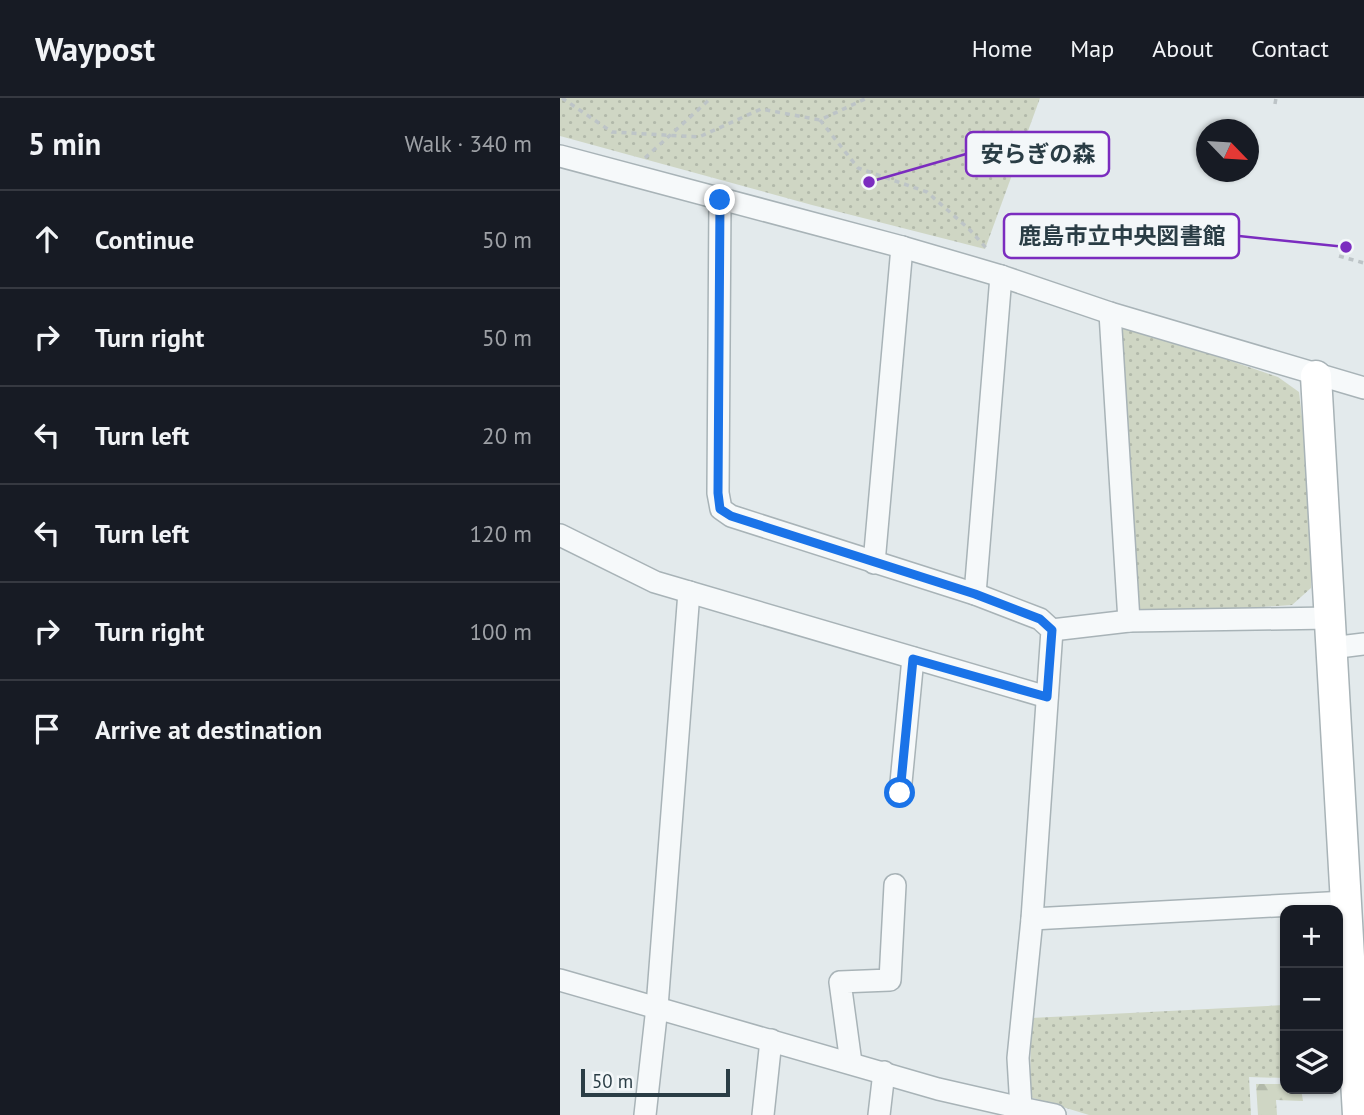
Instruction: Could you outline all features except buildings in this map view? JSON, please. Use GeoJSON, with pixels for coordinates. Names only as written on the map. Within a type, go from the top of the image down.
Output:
{"type":"FeatureCollection","features":[{"type":"Feature","properties":{"kind":"street"},"geometry":{"type":"LineString","coordinates":[[560,156],[902,247],[1316,376],[1364,388]]}},
{"type":"Feature","properties":{"kind":"street"},"geometry":{"type":"LineString","coordinates":[[720,200],[720,509],[731,516],[975,594],[1040,619],[1052,630],[1129,621],[1330,618]]}},
{"type":"Feature","properties":{"kind":"street"},"geometry":{"type":"LineString","coordinates":[[874,563],[902,247]]}},
{"type":"Feature","properties":{"kind":"street"},"geometry":{"type":"LineString","coordinates":[[975,594],[1009,279]]}},
{"type":"Feature","properties":{"kind":"street"},"geometry":{"type":"LineString","coordinates":[[1110,313],[1129,621]]}},
{"type":"Feature","properties":{"kind":"street"},"geometry":{"type":"LineString","coordinates":[[1316,376],[1331,648],[1353,822],[1346,902],[1358,1115]]}},
{"type":"Feature","properties":{"kind":"street"},"geometry":{"type":"LineString","coordinates":[[560,534],[655,582],[1047,697]]}},
{"type":"Feature","properties":{"kind":"street"},"geometry":{"type":"LineString","coordinates":[[645,1115],[657,1007],[689,592]]}},
{"type":"Feature","properties":{"kind":"street"},"geometry":{"type":"LineString","coordinates":[[1021,1108],[1018,1058],[1032,919],[1052,630]]}},
{"type":"Feature","properties":{"kind":"street"},"geometry":{"type":"LineString","coordinates":[[1331,648],[1364,643]]}},
{"type":"Feature","properties":{"kind":"street"},"geometry":{"type":"LineString","coordinates":[[900,793],[913,659]]}},
{"type":"Feature","properties":{"kind":"street"},"geometry":{"type":"LineString","coordinates":[[851,1063],[839,982],[890,980],[895,885]]}},
{"type":"Feature","properties":{"kind":"street"},"geometry":{"type":"LineString","coordinates":[[1032,919],[1346,902]]}},
{"type":"Feature","properties":{"kind":"street"},"geometry":{"type":"LineString","coordinates":[[560,980],[884,1072],[993,1108],[1021,1108],[1055,1115]]}},
{"type":"Feature","properties":{"kind":"street"},"geometry":{"type":"LineString","coordinates":[[763,1115],[771,1040]]}},
{"type":"Feature","properties":{"kind":"street"},"geometry":{"type":"LineString","coordinates":[[879,1115],[884,1072]]}},
{"type":"Feature","properties":{"kind":"path"},"geometry":{"type":"LineString","coordinates":[[562,98],[612,132],[699,137],[761,108],[820,120],[867,98]]}},
{"type":"Feature","properties":{"kind":"path"},"geometry":{"type":"LineString","coordinates":[[612,168],[644,159],[711,98]]}},
{"type":"Feature","properties":{"kind":"path"},"geometry":{"type":"LineString","coordinates":[[1275,104],[1276,98]]}},
{"type":"Feature","properties":{"kind":"path"},"geometry":{"type":"LineString","coordinates":[[820,120],[858,168],[927,192],[969,229],[1009,279]]}},
{"type":"Feature","properties":{"kind":"path"},"geometry":{"type":"LineString","coordinates":[[1339,256],[1364,263]]}},
{"type":"Feature","properties":{"kind":"green space"},"geometry":{"type":"Polygon","coordinates":[[[560,98],[1040,98],[985,249],[560,136],[560,98]]]}},
{"type":"Feature","properties":{"kind":"green space"},"geometry":{"type":"Polygon","coordinates":[[[1117,322],[1278,377],[1299,392],[1311,493],[1311,588],[1292,605],[1136,615],[1117,322]]]}},
{"type":"Feature","properties":{"kind":"green space"},"geometry":{"type":"Polygon","coordinates":[[[1280,1005],[1280,1078],[1249,1077],[1251,1115],[1089,1115],[1030,1097],[1031,1018],[1280,1005]]]}},
{"type":"Feature","properties":{"kind":"green space"},"geometry":{"type":"Polygon","coordinates":[[[1256,1084],[1280,1084],[1280,1094],[1302,1094],[1303,1101],[1276,1100],[1277,1115],[1258,1115],[1256,1084]]]}},
{"type":"Feature","properties":{"kind":"place","name":"安らぎの森"},"geometry":{"type":"Point","coordinates":[869,182]}},
{"type":"Feature","properties":{"kind":"place","name":"鹿島市立中央図書館"},"geometry":{"type":"Point","coordinates":[1346,247]}},
{"type":"Feature","properties":{"kind":"route"},"geometry":{"type":"LineString","coordinates":[[720,200],[720,509],[731,516],[975,594],[1040,619],[1052,630],[1047,697],[913,659],[900,793]]}}]}
